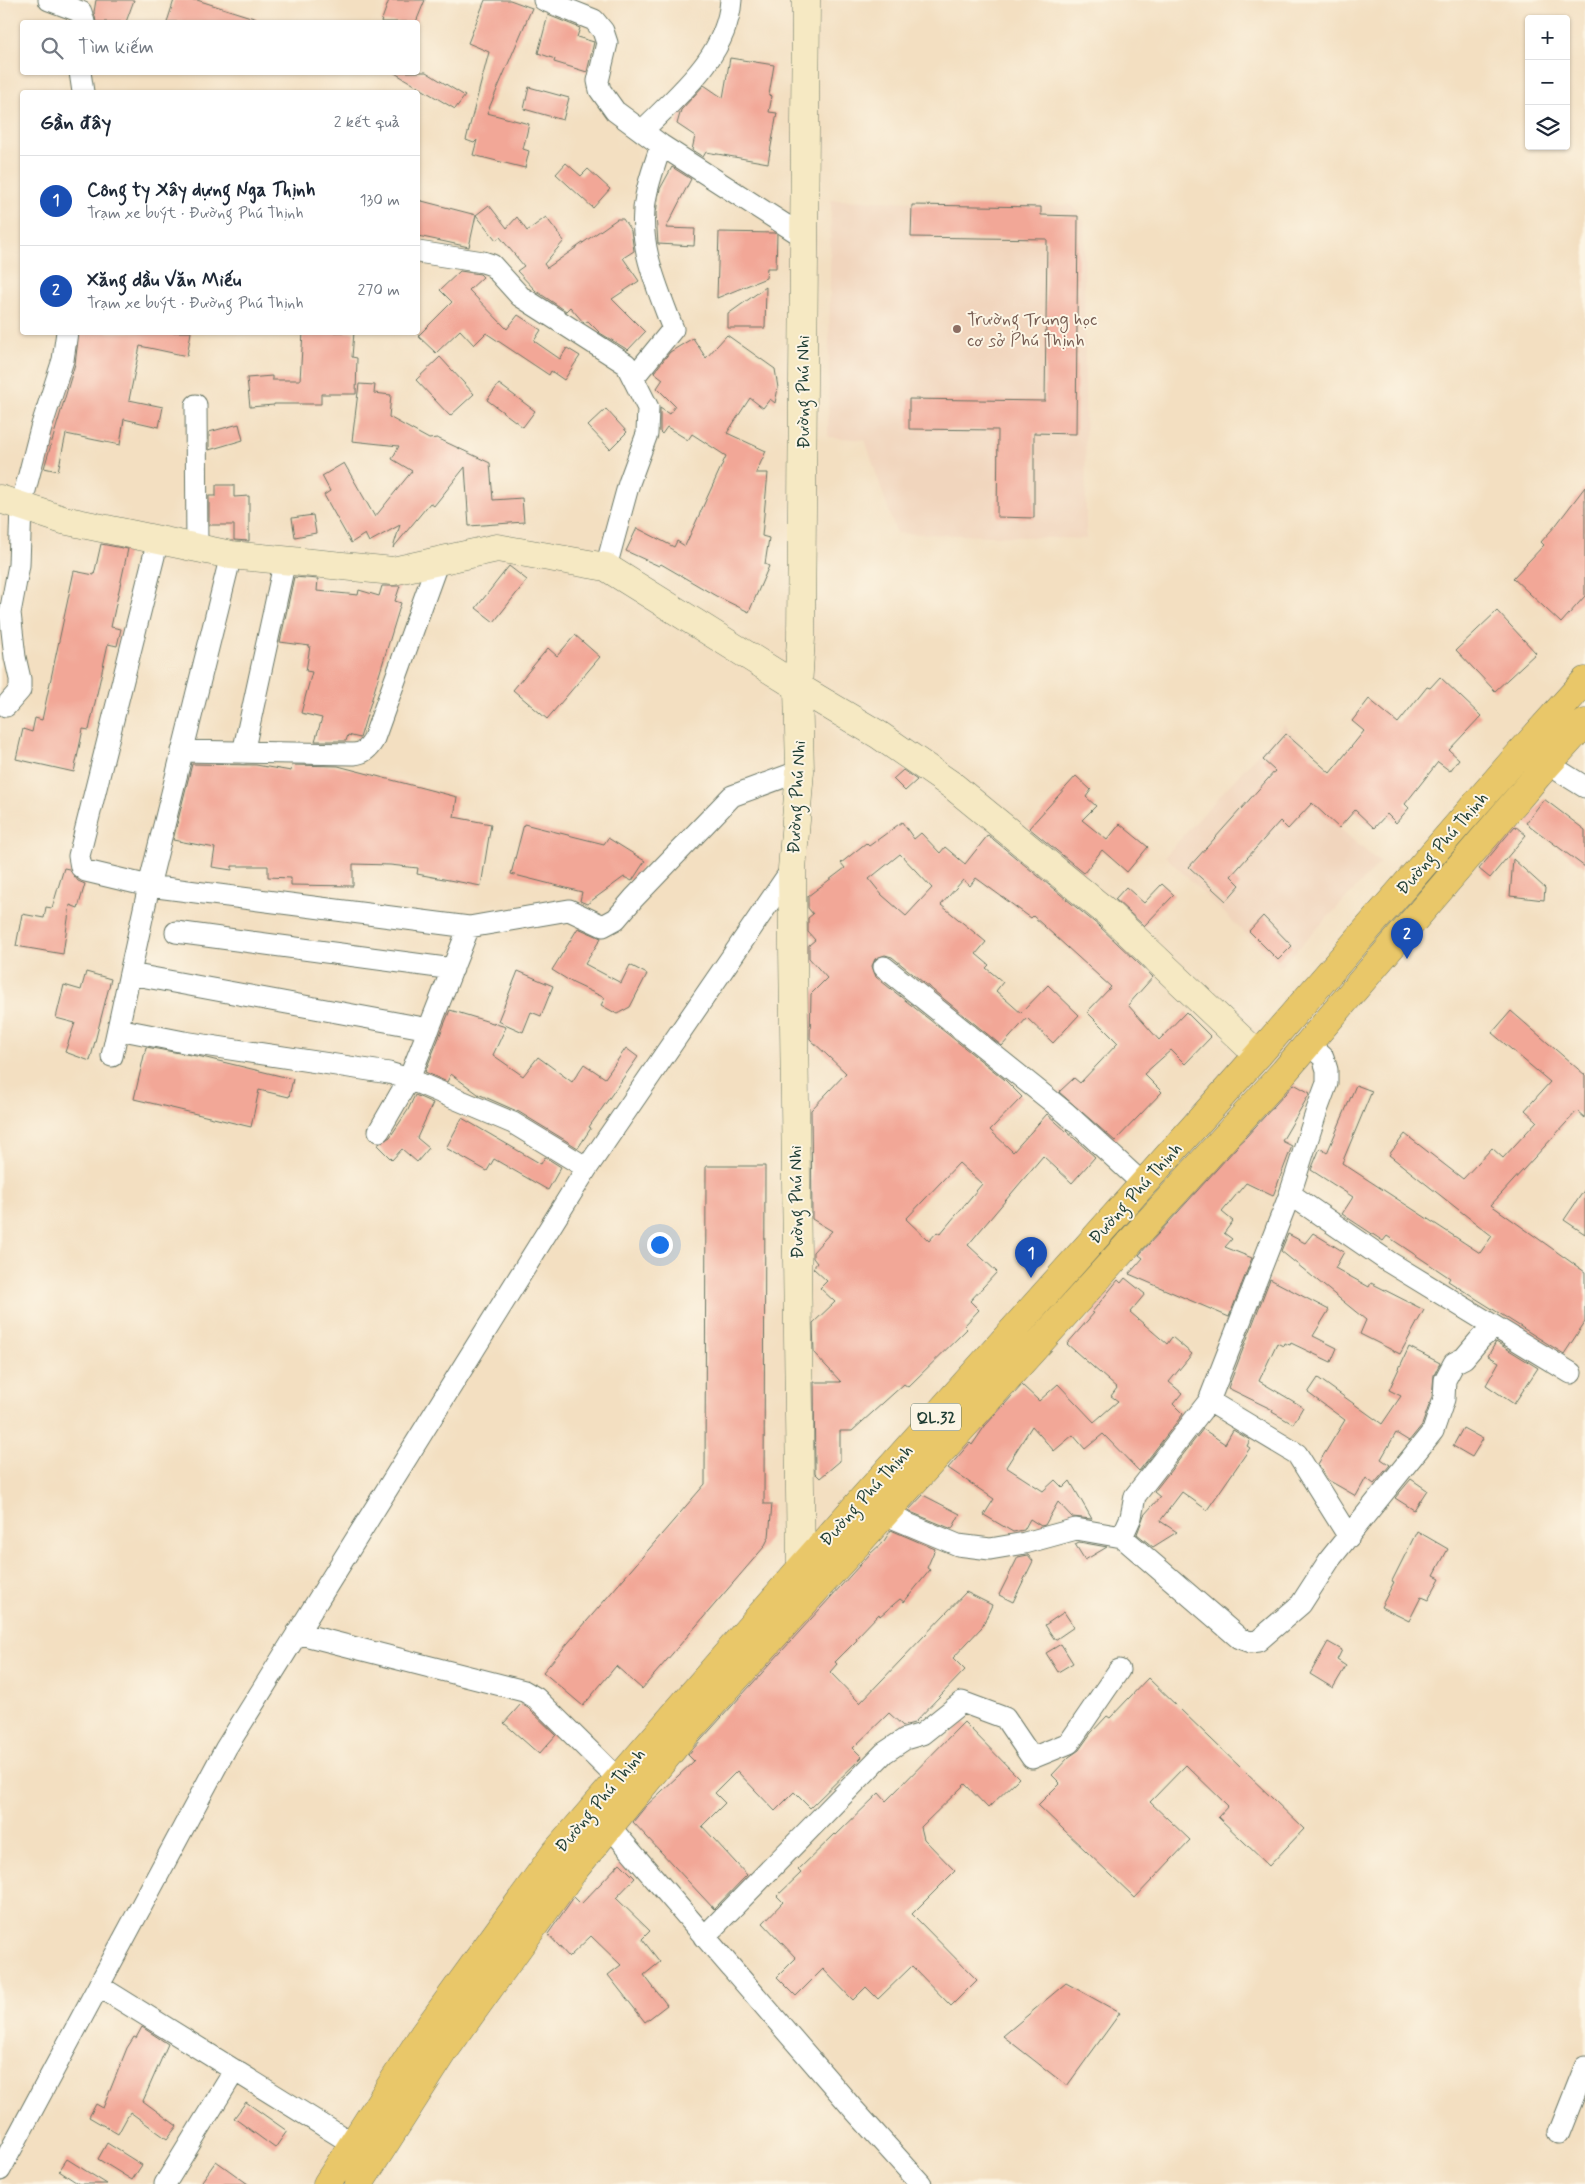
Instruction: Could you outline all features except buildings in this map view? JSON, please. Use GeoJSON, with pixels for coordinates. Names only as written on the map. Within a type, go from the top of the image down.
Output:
{"type":"FeatureCollection","features":[{"type":"Feature","properties":{"kind":"highway","name":"Đường Phú Thịnh"},"geometry":{"type":"LineString","coordinates":[[359,2184],[445,2050],[574,1870],[810,1576],[1143,1184],[1585,681]]}},
{"type":"Feature","properties":{"kind":"highway","name":"Đường Phú Thịnh"},"geometry":{"type":"LineString","coordinates":[[327,2184],[423,2035],[555,1853],[618,1779],[810,1576],[884,1514],[1308,1044],[1585,723]]}},
{"type":"Feature","properties":{"kind":"street"},"geometry":{"type":"LineString","coordinates":[[49,0],[83,12]]}},
{"type":"Feature","properties":{"kind":"street"},"geometry":{"type":"LineString","coordinates":[[544,0],[594,20],[603,31],[607,43],[598,81],[600,90],[615,111],[661,145],[804,237]]}},
{"type":"Feature","properties":{"kind":"street"},"geometry":{"type":"LineString","coordinates":[[642,131],[701,70],[717,50],[730,12],[731,0]]}},
{"type":"Feature","properties":{"kind":"street","name":"Đường Phú Nhi"},"geometry":{"type":"LineString","coordinates":[[806,0],[801,638],[798,687],[800,771],[792,868],[810,1576]]}},
{"type":"Feature","properties":{"kind":"street"},"geometry":{"type":"LineString","coordinates":[[80,75],[82,90]]}},
{"type":"Feature","properties":{"kind":"street"},"geometry":{"type":"LineString","coordinates":[[634,377],[673,329],[650,267],[644,236],[645,197],[661,145]]}},
{"type":"Feature","properties":{"kind":"street"},"geometry":{"type":"LineString","coordinates":[[420,252],[492,265],[520,296],[626,364],[634,377],[648,408],[646,434],[629,483],[606,567]]}},
{"type":"Feature","properties":{"kind":"street"},"geometry":{"type":"LineString","coordinates":[[6,706],[20,690],[10,613],[19,566],[10,503],[41,428],[63,360],[67,335]]}},
{"type":"Feature","properties":{"kind":"street"},"geometry":{"type":"LineString","coordinates":[[196,405],[197,548]]}},
{"type":"Feature","properties":{"kind":"street"},"geometry":{"type":"LineString","coordinates":[[10,503],[63,520],[230,555],[394,571],[497,548],[606,567],[878,735],[954,786],[1109,914],[1258,1055]]}},
{"type":"Feature","properties":{"kind":"street"},"geometry":{"type":"LineString","coordinates":[[158,540],[78,856],[82,867],[86,871],[149,886],[469,927],[569,910],[603,926],[616,919],[732,796],[800,771]]}},
{"type":"Feature","properties":{"kind":"street"},"geometry":{"type":"LineString","coordinates":[[112,1056],[149,886],[230,555]]}},
{"type":"Feature","properties":{"kind":"street"},"geometry":{"type":"LineString","coordinates":[[244,753],[285,560]]}},
{"type":"Feature","properties":{"kind":"street"},"geometry":{"type":"LineString","coordinates":[[182,751],[354,754],[362,753],[369,748],[374,740],[438,561]]}},
{"type":"Feature","properties":{"kind":"street"},"geometry":{"type":"LineString","coordinates":[[1548,764],[1585,787]]}},
{"type":"Feature","properties":{"kind":"street"},"geometry":{"type":"LineString","coordinates":[[0,2170],[226,1748],[586,1168],[792,868]]}},
{"type":"Feature","properties":{"kind":"street"},"geometry":{"type":"LineString","coordinates":[[380,1131],[409,1079],[469,927]]}},
{"type":"Feature","properties":{"kind":"street"},"geometry":{"type":"LineString","coordinates":[[176,932],[453,969]]}},
{"type":"Feature","properties":{"kind":"street"},"geometry":{"type":"LineString","coordinates":[[884,966],[1066,1113],[1143,1184]]}},
{"type":"Feature","properties":{"kind":"street"},"geometry":{"type":"LineString","coordinates":[[130,974],[429,1030]]}},
{"type":"Feature","properties":{"kind":"street"},"geometry":{"type":"LineString","coordinates":[[118,1029],[184,1042],[389,1074],[409,1079],[513,1123],[586,1168]]}},
{"type":"Feature","properties":{"kind":"street"},"geometry":{"type":"LineString","coordinates":[[1122,1537],[1131,1517],[1135,1496],[1209,1400],[1290,1194],[1327,1083],[1327,1070],[1323,1057],[1308,1044]]}},
{"type":"Feature","properties":{"kind":"street"},"geometry":{"type":"LineString","coordinates":[[1290,1194],[1389,1262],[1571,1373]]}},
{"type":"Feature","properties":{"kind":"street"},"geometry":{"type":"LineString","coordinates":[[884,1514],[958,1544],[990,1549],[1025,1544],[1076,1530],[1122,1537],[1239,1638],[1255,1642],[1301,1604],[1330,1559],[1433,1431],[1444,1399],[1445,1380],[1454,1363],[1464,1358],[1481,1338],[1495,1327]]}},
{"type":"Feature","properties":{"kind":"street"},"geometry":{"type":"LineString","coordinates":[[1209,1400],[1297,1454],[1349,1537]]}},
{"type":"Feature","properties":{"kind":"street"},"geometry":{"type":"LineString","coordinates":[[298,1633],[524,1691],[536,1698],[618,1779]]}},
{"type":"Feature","properties":{"kind":"street"},"geometry":{"type":"LineString","coordinates":[[704,1937],[884,1753],[905,1739],[922,1734],[962,1702],[1005,1718],[1032,1758],[1069,1743],[1119,1670]]}},
{"type":"Feature","properties":{"kind":"street"},"geometry":{"type":"LineString","coordinates":[[610,1827],[921,2184]]}},
{"type":"Feature","properties":{"kind":"street"},"geometry":{"type":"LineString","coordinates":[[99,1986],[352,2144]]}},
{"type":"Feature","properties":{"kind":"street"},"geometry":{"type":"LineString","coordinates":[[1559,2133],[1585,2067]]}},
{"type":"Feature","properties":{"kind":"street"},"geometry":{"type":"LineString","coordinates":[[165,2184],[235,2070]]}},
{"type":"Feature","properties":{"kind":"shaded area","name":"Trường Trung học cơ sở Phú Thịnh"},"geometry":{"type":"Polygon","coordinates":[[[831,200],[1072,205],[1084,221],[1086,539],[896,533],[865,440],[828,437],[831,200]]]}},
{"type":"Feature","properties":{"kind":"shaded area"},"geometry":{"type":"Polygon","coordinates":[[[1284,725],[1362,802],[1339,828],[1380,863],[1280,967],[1165,856],[1284,725]]]}},
{"type":"Feature","properties":{"kind":"place","name":"Trường Trung học cơ sở Phú Thịnh"},"geometry":{"type":"Point","coordinates":[957,329]}},
{"type":"Feature","properties":{"kind":"place","name":"Xăng dầu Văn Miếu"},"geometry":{"type":"Point","coordinates":[1407,959]}},
{"type":"Feature","properties":{"kind":"place","name":"Công ty Xây dựng Nga Thịnh"},"geometry":{"type":"Point","coordinates":[1031,1278]}}]}
